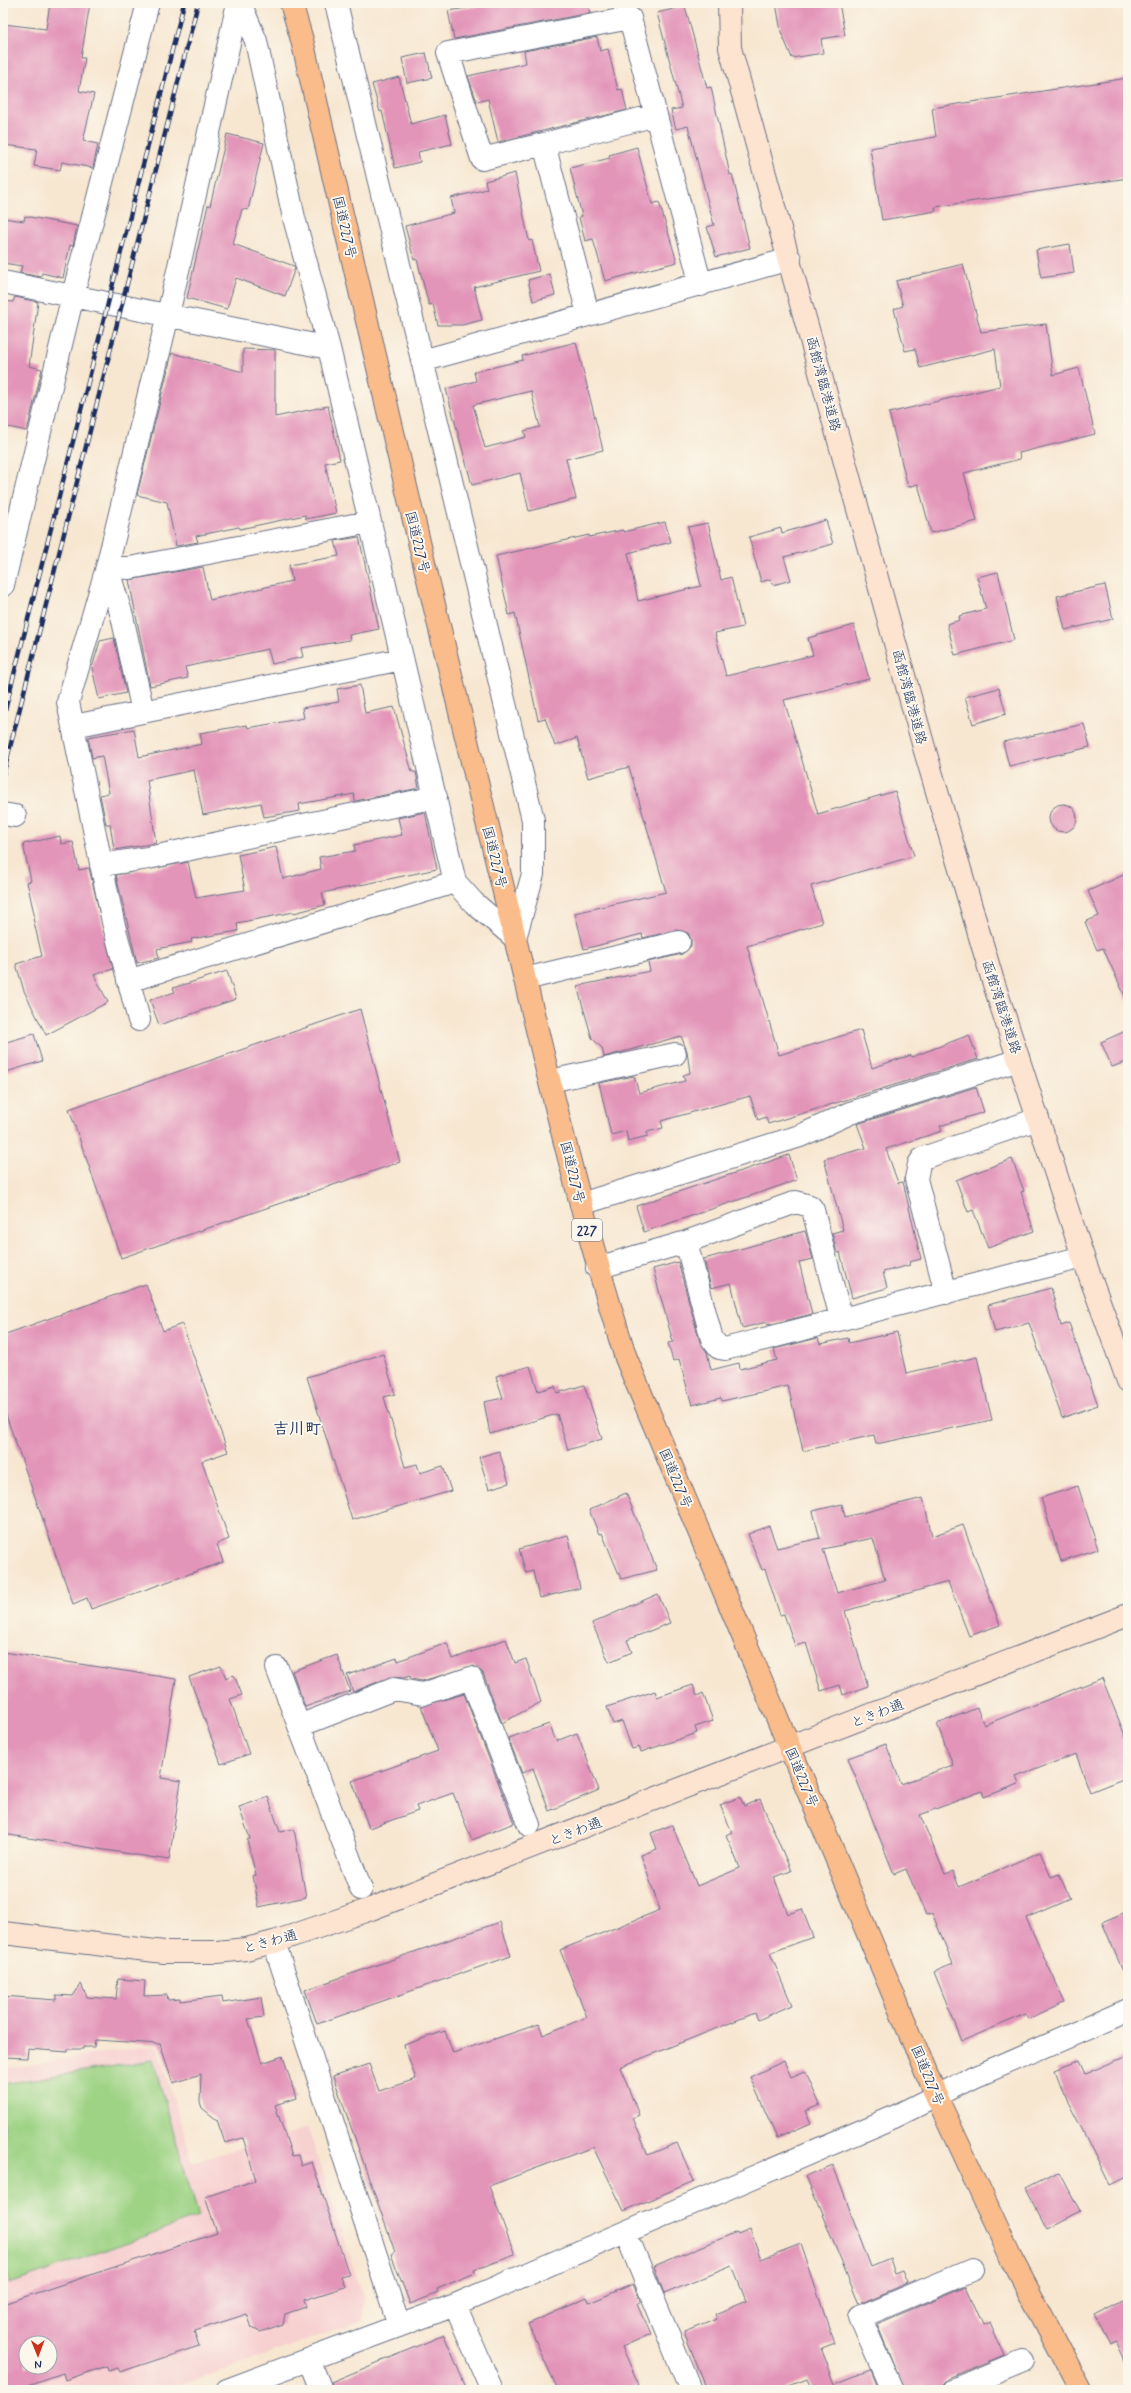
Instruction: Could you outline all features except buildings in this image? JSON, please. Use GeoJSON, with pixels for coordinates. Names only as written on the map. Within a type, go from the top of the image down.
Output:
{"type":"FeatureCollection","features":[{"type":"Feature","properties":{"kind":"highway","name":"国道227号"},"geometry":{"type":"LineString","coordinates":[[291,3],[302,40],[411,516],[550,1081],[597,1268],[626,1358],[936,2096],[1010,2255],[1081,2390]]}},
{"type":"Feature","properties":{"kind":"street"},"geometry":{"type":"LineString","coordinates":[[3,585],[73,295],[148,3]]}},
{"type":"Feature","properties":{"kind":"street"},"geometry":{"type":"LineString","coordinates":[[139,1020],[128,982],[101,865],[68,702],[107,567],[168,315],[239,3]]}},
{"type":"Feature","properties":{"kind":"street"},"geometry":{"type":"LineString","coordinates":[[239,3],[256,41],[294,218],[329,348],[455,882],[474,903],[515,938],[533,874],[533,820],[336,3]]}},
{"type":"Feature","properties":{"kind":"street"},"geometry":{"type":"LineString","coordinates":[[715,3],[730,48]]}},
{"type":"Feature","properties":{"kind":"street","name":"函館湾臨港道路"},"geometry":{"type":"LineString","coordinates":[[729,3],[730,48],[790,259],[925,751],[1018,1060],[1083,1257],[1128,1381]]}},
{"type":"Feature","properties":{"kind":"street"},"geometry":{"type":"LineString","coordinates":[[656,115],[482,159],[448,53],[630,18],[656,115],[701,285]]}},
{"type":"Feature","properties":{"kind":"street"},"geometry":{"type":"LineString","coordinates":[[544,144],[588,314]]}},
{"type":"Feature","properties":{"kind":"street"},"geometry":{"type":"LineString","coordinates":[[422,361],[588,314],[701,285],[790,259]]}},
{"type":"Feature","properties":{"kind":"street"},"geometry":{"type":"LineString","coordinates":[[3,282],[329,348]]}},
{"type":"Feature","properties":{"kind":"street"},"geometry":{"type":"LineString","coordinates":[[107,567],[130,568],[369,522]]}},
{"type":"Feature","properties":{"kind":"street"},"geometry":{"type":"LineString","coordinates":[[107,567],[122,616],[143,712]]}},
{"type":"Feature","properties":{"kind":"street"},"geometry":{"type":"LineString","coordinates":[[74,726],[402,659]]}},
{"type":"Feature","properties":{"kind":"street"},"geometry":{"type":"LineString","coordinates":[[101,865],[156,856],[436,797]]}},
{"type":"Feature","properties":{"kind":"street"},"geometry":{"type":"LineString","coordinates":[[128,982],[455,882]]}},
{"type":"Feature","properties":{"kind":"street"},"geometry":{"type":"LineString","coordinates":[[525,979],[679,942]]}},
{"type":"Feature","properties":{"kind":"street"},"geometry":{"type":"LineString","coordinates":[[550,1081],[675,1054]]}},
{"type":"Feature","properties":{"kind":"street"},"geometry":{"type":"LineString","coordinates":[[581,1204],[800,1136],[850,1113],[1018,1060]]}},
{"type":"Feature","properties":{"kind":"street"},"geometry":{"type":"LineString","coordinates":[[946,1294],[916,1180],[919,1164],[923,1158],[1038,1119]]}},
{"type":"Feature","properties":{"kind":"street"},"geometry":{"type":"LineString","coordinates":[[597,1268],[686,1242],[796,1202],[810,1206],[813,1210],[841,1318]]}},
{"type":"Feature","properties":{"kind":"street"},"geometry":{"type":"LineString","coordinates":[[686,1242],[712,1339],[719,1348],[725,1349],[841,1318],[946,1294],[1083,1257]]}},
{"type":"Feature","properties":{"kind":"street","name":"ときわ通"},"geometry":{"type":"LineString","coordinates":[[3,1933],[191,1953],[246,1949],[274,1942],[371,1909],[1128,1616]]}},
{"type":"Feature","properties":{"kind":"street"},"geometry":{"type":"LineString","coordinates":[[277,1668],[361,1889]]}},
{"type":"Feature","properties":{"kind":"street"},"geometry":{"type":"LineString","coordinates":[[299,1726],[394,1689],[423,1694],[471,1678],[529,1825]]}},
{"type":"Feature","properties":{"kind":"street"},"geometry":{"type":"LineString","coordinates":[[274,1942],[399,2326]]}},
{"type":"Feature","properties":{"kind":"street"},"geometry":{"type":"LineString","coordinates":[[228,2390],[455,2305],[894,2117],[974,2077],[1128,2010]]}},
{"type":"Feature","properties":{"kind":"street"},"geometry":{"type":"LineString","coordinates":[[632,2248],[691,2390]]}},
{"type":"Feature","properties":{"kind":"street"},"geometry":{"type":"LineString","coordinates":[[892,2390],[860,2317],[972,2270]]}},
{"type":"Feature","properties":{"kind":"street"},"geometry":{"type":"LineString","coordinates":[[455,2305],[492,2390]]}},
{"type":"Feature","properties":{"kind":"street"},"geometry":{"type":"LineString","coordinates":[[309,2360],[321,2390]]}},
{"type":"Feature","properties":{"kind":"street"},"geometry":{"type":"LineString","coordinates":[[953,2390],[1022,2361]]}},
{"type":"Feature","properties":{"kind":"shaded area"},"geometry":{"type":"Polygon","coordinates":[[[156,2045],[193,2162],[308,2128],[364,2300],[363,2320],[169,2390],[3,2390],[3,2069],[156,2045]]]}},
{"type":"Feature","properties":{"kind":"green space"},"geometry":{"type":"Polygon","coordinates":[[[153,2060],[198,2217],[10,2284],[3,2263],[3,2084],[153,2060]]]}},
{"type":"Feature","properties":{"kind":"railway"},"geometry":{"type":"LineString","coordinates":[[3,718],[184,3]]}},
{"type":"Feature","properties":{"kind":"railway"},"geometry":{"type":"LineString","coordinates":[[3,775],[198,3]]}},
{"type":"Feature","properties":{"kind":"district","name":"吉川町"},"geometry":{"type":"Point","coordinates":[297,1428]}}]}
